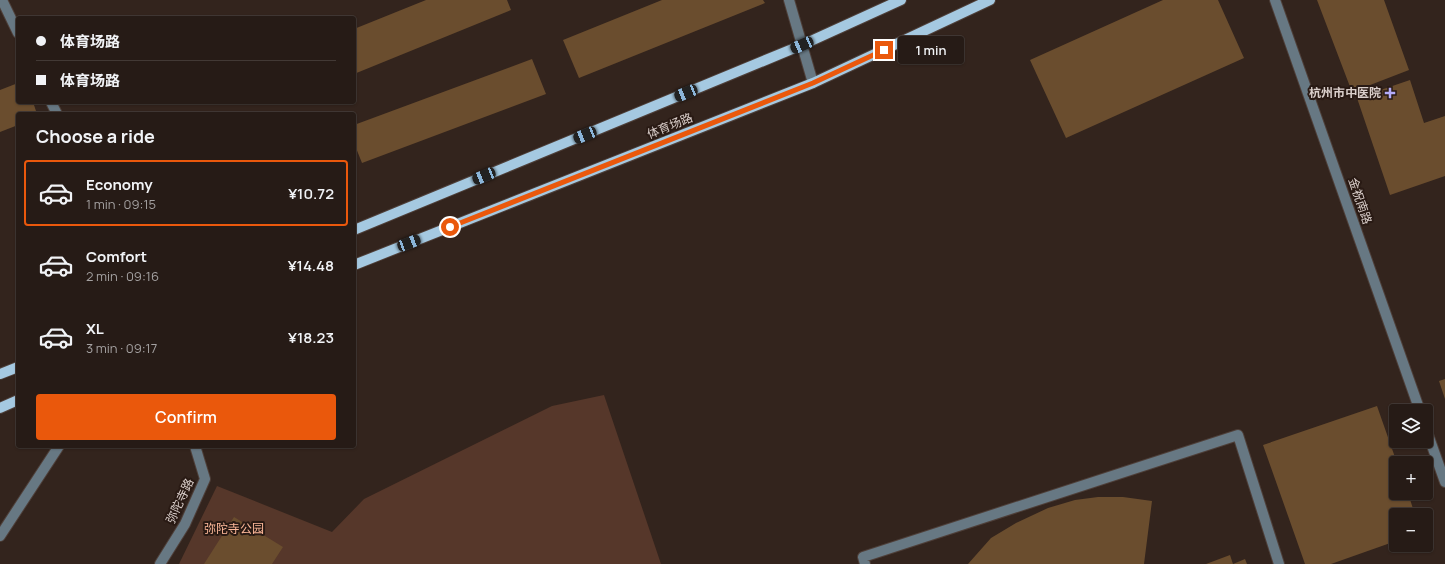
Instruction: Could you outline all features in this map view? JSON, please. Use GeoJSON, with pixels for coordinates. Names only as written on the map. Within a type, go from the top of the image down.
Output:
{"type":"FeatureCollection","features":[{"type":"Feature","properties":{"kind":"main road","name":"体育场路"},"geometry":{"type":"LineString","coordinates":[[356,229],[802,45],[901,0]]}},
{"type":"Feature","properties":{"kind":"main road","name":"体育场路"},"geometry":{"type":"LineString","coordinates":[[356,264],[813,83],[990,0]]}},
{"type":"Feature","properties":{"kind":"main road"},"geometry":{"type":"LineString","coordinates":[[0,374],[16,368]]}},
{"type":"Feature","properties":{"kind":"main road"},"geometry":{"type":"LineString","coordinates":[[0,408],[16,401]]}},
{"type":"Feature","properties":{"kind":"street"},"geometry":{"type":"LineString","coordinates":[[2,0],[16,29]]}},
{"type":"Feature","properties":{"kind":"street"},"geometry":{"type":"LineString","coordinates":[[789,0],[813,83]]}},
{"type":"Feature","properties":{"kind":"street","name":"金祝南路"},"geometry":{"type":"LineString","coordinates":[[1275,0],[1418,404]]}},
{"type":"Feature","properties":{"kind":"street"},"geometry":{"type":"LineString","coordinates":[[865,564],[862,557],[1238,435],[1279,564]]}},
{"type":"Feature","properties":{"kind":"street"},"geometry":{"type":"LineString","coordinates":[[0,536],[58,448]]}},
{"type":"Feature","properties":{"kind":"street","name":"弥陀寺路"},"geometry":{"type":"LineString","coordinates":[[160,564],[185,524],[205,479],[196,448]]}},
{"type":"Feature","properties":{"kind":"street"},"geometry":{"type":"LineString","coordinates":[[1433,448],[1445,482]]}},
{"type":"Feature","properties":{"kind":"green space","name":"弥陀寺公园"},"geometry":{"type":"Polygon","coordinates":[[[604,395],[661,564],[179,564],[217,486],[332,532],[364,499],[552,406],[604,395]]]}},
{"type":"Feature","properties":{"kind":"building"},"geometry":{"type":"Polygon","coordinates":[[[426,0],[507,0],[511,10],[356,73],[356,28],[426,0]]]}},
{"type":"Feature","properties":{"kind":"building"},"geometry":{"type":"Polygon","coordinates":[[[662,0],[763,0],[765,3],[579,78],[563,40],[662,0]]]}},
{"type":"Feature","properties":{"kind":"building"},"geometry":{"type":"Polygon","coordinates":[[[1163,0],[1218,0],[1244,58],[1066,138],[1030,60],[1163,0]]]}},
{"type":"Feature","properties":{"kind":"building"},"geometry":{"type":"Polygon","coordinates":[[[1317,0],[1384,0],[1409,70],[1352,92],[1317,0]]]}},
{"type":"Feature","properties":{"kind":"building"},"geometry":{"type":"Polygon","coordinates":[[[532,59],[546,94],[362,163],[356,148],[356,124],[532,59]]]}},
{"type":"Feature","properties":{"kind":"building"},"geometry":{"type":"Polygon","coordinates":[[[1410,80],[1424,123],[1445,116],[1445,176],[1390,195],[1357,98],[1410,80]]]}},
{"type":"Feature","properties":{"kind":"building"},"geometry":{"type":"Polygon","coordinates":[[[16,84],[16,104],[34,104],[36,112],[16,112],[16,126],[0,132],[0,90],[16,84]]]}},
{"type":"Feature","properties":{"kind":"building"},"geometry":{"type":"Polygon","coordinates":[[[1445,379],[1445,399],[1439,381],[1445,379]]]}},
{"type":"Feature","properties":{"kind":"building"},"geometry":{"type":"Polygon","coordinates":[[[1377,406],[1389,440],[1389,448],[1392,448],[1395,456],[1389,456],[1389,500],[1410,500],[1413,508],[1389,508],[1389,543],[1331,564],[1305,564],[1263,445],[1377,406]]]}},
{"type":"Feature","properties":{"kind":"building"},"geometry":{"type":"Polygon","coordinates":[[[1098,497],[1123,497],[1152,501],[1144,564],[968,564],[991,538],[1016,523],[1048,508],[1075,500],[1098,497]]]}},
{"type":"Feature","properties":{"kind":"building"},"geometry":{"type":"Polygon","coordinates":[[[234,517],[283,547],[272,564],[204,564],[234,517]]]}},
{"type":"Feature","properties":{"kind":"building"},"geometry":{"type":"Polygon","coordinates":[[[1230,555],[1233,564],[1206,564],[1230,555]]]}},
{"type":"Feature","properties":{"kind":"building"},"geometry":{"type":"Polygon","coordinates":[[[1245,559],[1247,564],[1233,564],[1245,559]]]}},
{"type":"Feature","properties":{"kind":"place","name":"杭州市中医院"},"geometry":{"type":"Point","coordinates":[1390,93]}},
{"type":"Feature","properties":{"kind":"route"},"geometry":{"type":"LineString","coordinates":[[450,227],[813,83],[884,50]]}}]}
